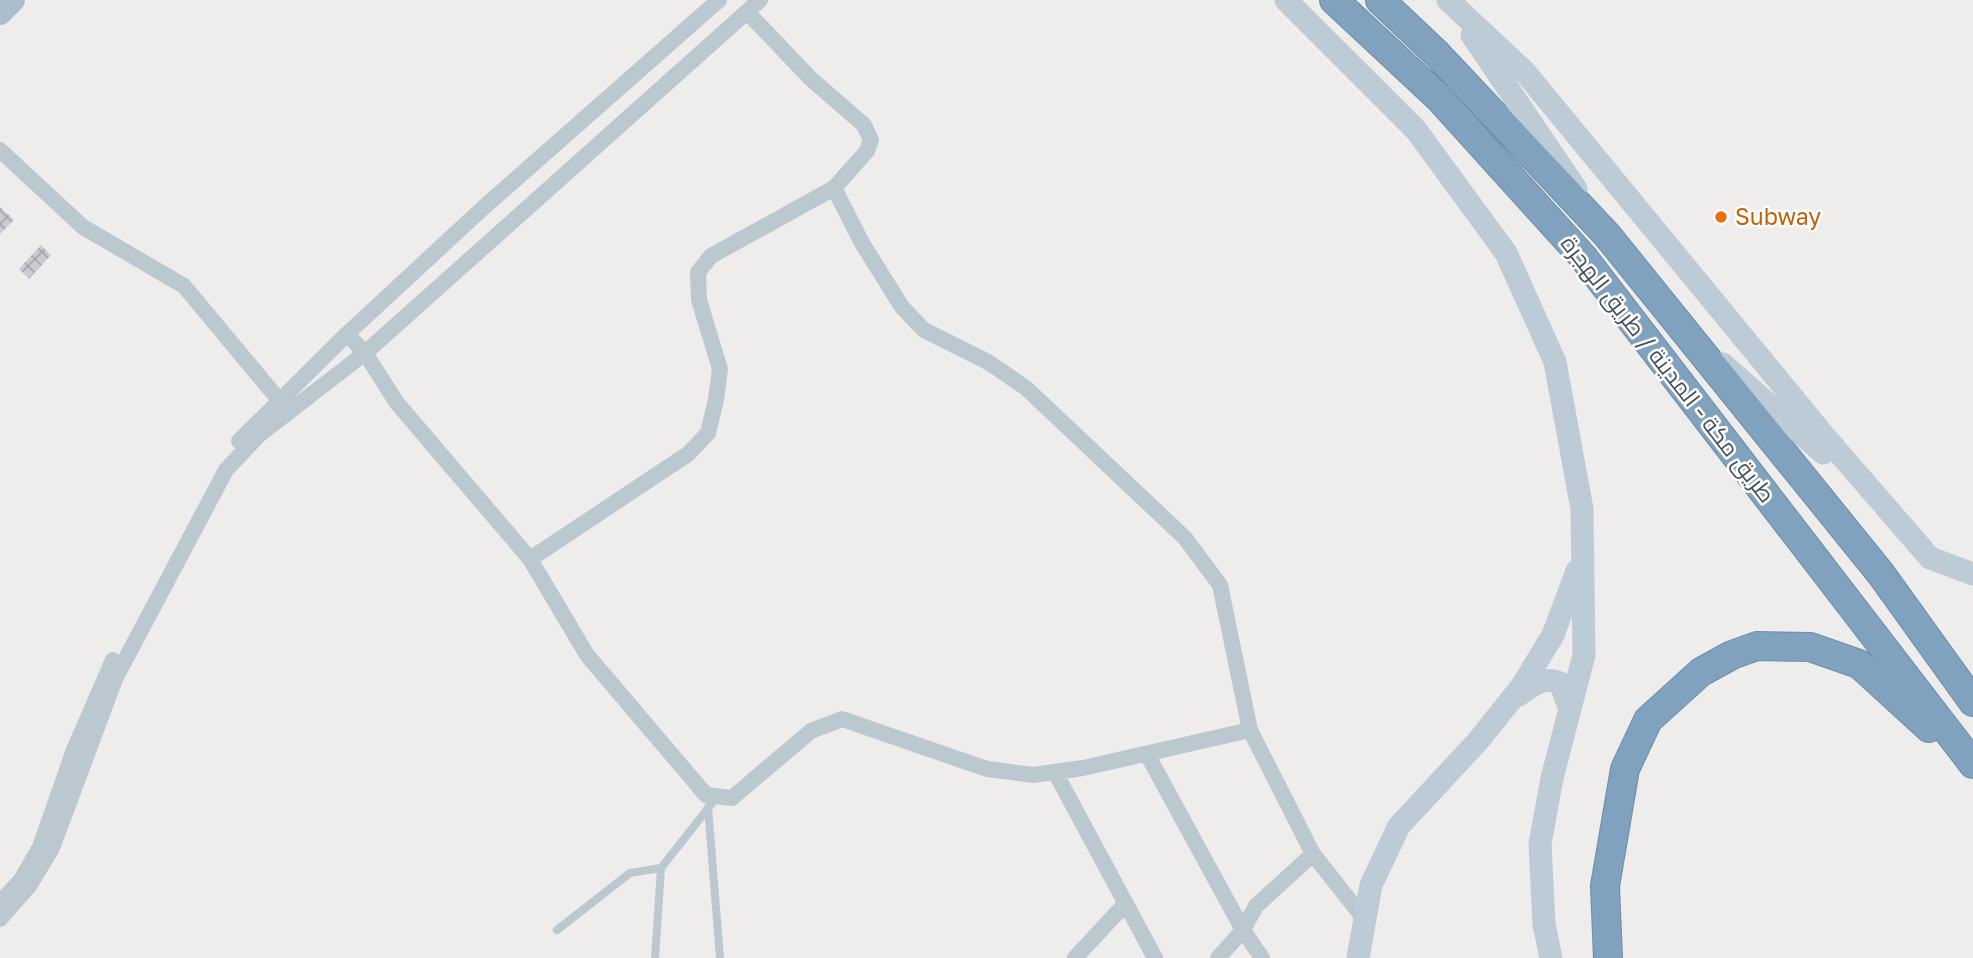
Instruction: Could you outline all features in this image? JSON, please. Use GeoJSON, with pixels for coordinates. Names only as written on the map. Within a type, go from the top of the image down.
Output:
{"type":"FeatureCollection","features":[{"type":"Feature","properties":{"kind":"highway","name":"طريق مكة - المدينة / طريق الهجرة"},"geometry":{"type":"LineString","coordinates":[[1334,0],[1438,98],[1583,257],[1973,766]]}},
{"type":"Feature","properties":{"kind":"highway","name":"طريق مكة - المدينة / طريق الهجرة"},"geometry":{"type":"LineString","coordinates":[[1380,0],[1437,54],[1607,235],[1881,574],[1973,702]]}},
{"type":"Feature","properties":{"kind":"highway"},"geometry":{"type":"LineString","coordinates":[[1608,958],[1605,886],[1625,769],[1648,720],[1693,678],[1732,655],[1756,646],[1810,647],[1858,664],[1973,766]]}},
{"type":"Feature","properties":{"kind":"main road"},"geometry":{"type":"LineString","coordinates":[[0,13],[13,0]]}},
{"type":"Feature","properties":{"kind":"main road"},"geometry":{"type":"LineString","coordinates":[[1286,0],[1416,130],[1506,253],[1555,362],[1582,509],[1584,655],[1540,844],[1545,924],[1551,958]]}},
{"type":"Feature","properties":{"kind":"main road"},"geometry":{"type":"LineString","coordinates":[[1449,1],[1607,235]]}},
{"type":"Feature","properties":{"kind":"main road"},"geometry":{"type":"LineString","coordinates":[[1449,1],[1525,72],[1930,558],[1973,574]]}},
{"type":"Feature","properties":{"kind":"main road"},"geometry":{"type":"LineString","coordinates":[[1685,331],[1889,511]]}},
{"type":"Feature","properties":{"kind":"main road"},"geometry":{"type":"LineString","coordinates":[[1359,958],[1371,885],[1399,826],[1517,694],[1553,635],[1581,558]]}},
{"type":"Feature","properties":{"kind":"main road"},"geometry":{"type":"LineString","coordinates":[[1517,694],[1535,683],[1553,680],[1560,683],[1570,709]]}},
{"type":"Feature","properties":{"kind":"street"},"geometry":{"type":"LineString","coordinates":[[3,893],[21,880],[40,846],[104,678],[203,486],[218,463],[347,334],[719,0]]}},
{"type":"Feature","properties":{"kind":"street"},"geometry":{"type":"LineString","coordinates":[[0,919],[29,887],[52,848],[115,679],[220,480],[259,435],[365,353],[760,0]]}},
{"type":"Feature","properties":{"kind":"street"},"geometry":{"type":"LineString","coordinates":[[530,559],[688,454],[708,433],[720,369],[699,300],[698,272],[711,256],[834,188],[867,151],[871,140],[864,125],[811,79],[747,12]]}},
{"type":"Feature","properties":{"kind":"street"},"geometry":{"type":"LineString","coordinates":[[558,142],[577,165]]}},
{"type":"Feature","properties":{"kind":"street"},"geometry":{"type":"LineString","coordinates":[[0,150],[83,227],[184,286],[279,400]]}},
{"type":"Feature","properties":{"kind":"street"},"geometry":{"type":"LineString","coordinates":[[834,188],[862,243],[902,307],[924,330],[988,362],[1026,388],[1185,538],[1208,565],[1220,585],[1250,730],[1313,854],[1364,920]]}},
{"type":"Feature","properties":{"kind":"street"},"geometry":{"type":"LineString","coordinates":[[347,334],[365,353],[397,404],[530,559],[587,655],[713,802],[732,798],[811,731],[842,719],[987,769],[1033,775],[1147,754],[1250,730]]}},
{"type":"Feature","properties":{"kind":"street"},"geometry":{"type":"LineString","coordinates":[[1147,754],[1243,930],[1262,958]]}},
{"type":"Feature","properties":{"kind":"street"},"geometry":{"type":"LineString","coordinates":[[1055,772],[1155,958]]}},
{"type":"Feature","properties":{"kind":"street"},"geometry":{"type":"LineString","coordinates":[[1218,958],[1243,930],[1256,906],[1313,854]]}},
{"type":"Feature","properties":{"kind":"street"},"geometry":{"type":"LineString","coordinates":[[1075,958],[1126,903]]}},
{"type":"Feature","properties":{"kind":"lane"},"geometry":{"type":"LineString","coordinates":[[655,958],[661,868],[713,802]]}},
{"type":"Feature","properties":{"kind":"lane"},"geometry":{"type":"LineString","coordinates":[[713,802],[720,958]]}},
{"type":"Feature","properties":{"kind":"lane"},"geometry":{"type":"LineString","coordinates":[[557,930],[630,873],[661,868]]}},
{"type":"Feature","properties":{"kind":"building"},"geometry":{"type":"Polygon","coordinates":[[[0,207],[14,220],[0,234],[0,207]]]}},
{"type":"Feature","properties":{"kind":"building"},"geometry":{"type":"Polygon","coordinates":[[[41,245],[51,255],[29,279],[19,269],[41,245]]]}},
{"type":"Feature","properties":{"kind":"place","name":"Subway"},"geometry":{"type":"Point","coordinates":[1721,217]}}]}
